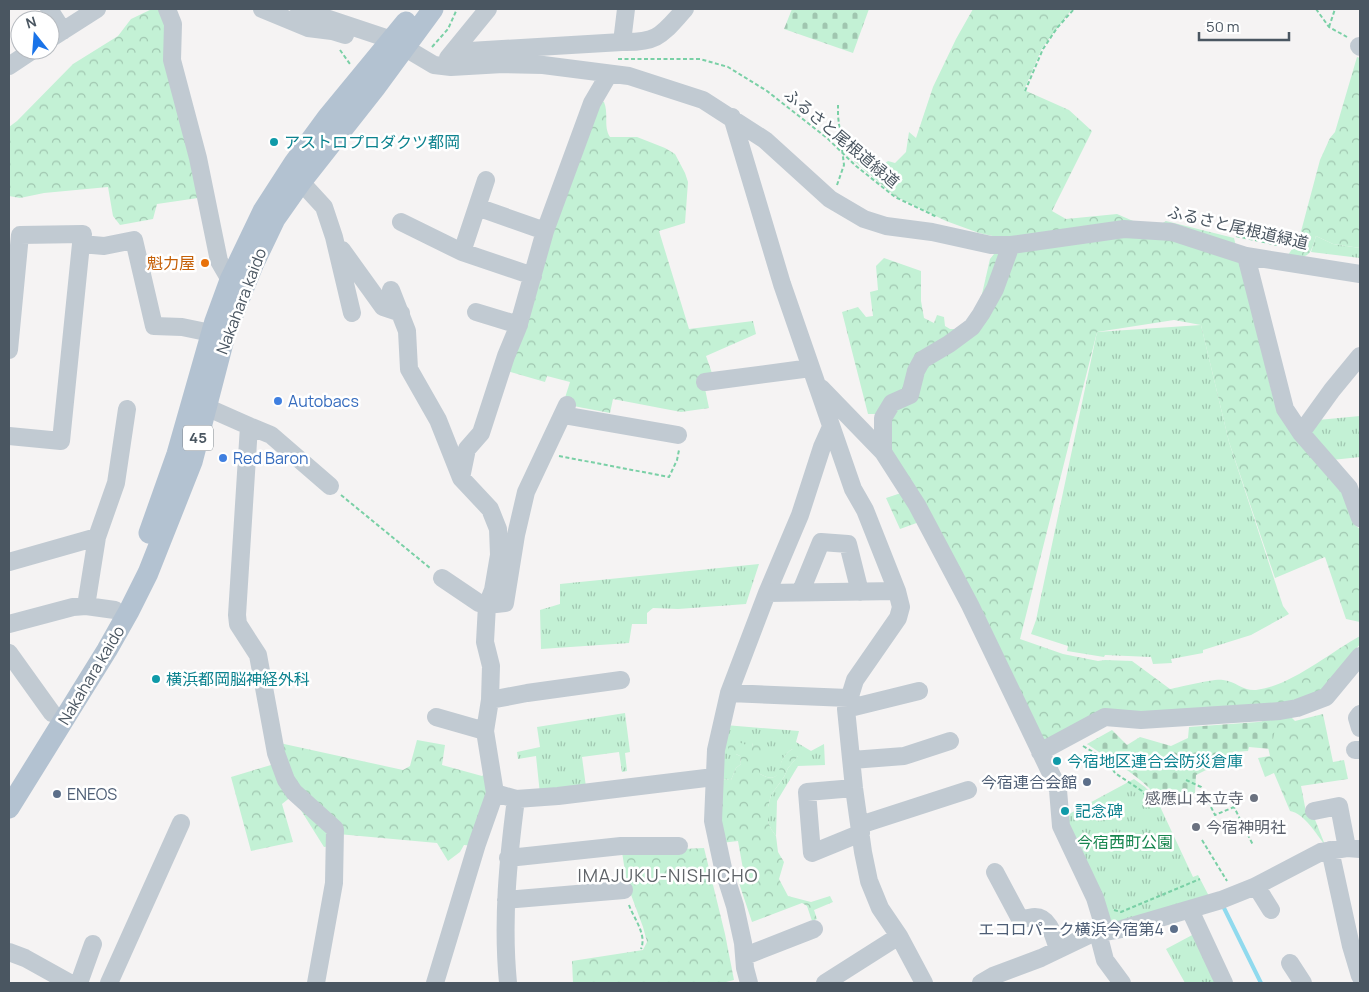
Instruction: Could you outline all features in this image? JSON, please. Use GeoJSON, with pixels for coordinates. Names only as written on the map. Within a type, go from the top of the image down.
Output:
{"type":"FeatureCollection","features":[{"type":"Feature","properties":{"kind":"main road","name":"Nakahara kaido"},"geometry":{"type":"LineString","coordinates":[[9,783],[98,640],[138,565],[177,454],[253,265],[275,219],[378,69],[390,47],[416,9]]}},
{"type":"Feature","properties":{"kind":"main road","name":"Nakahara kaido"},"geometry":{"type":"LineString","coordinates":[[390,47],[434,9]]}},
{"type":"Feature","properties":{"kind":"main road","name":"Nakahara kaido"},"geometry":{"type":"LineString","coordinates":[[9,808],[64,721],[129,611],[148,573],[192,462],[198,405],[211,333],[230,280],[263,211],[294,163],[378,69]]}},
{"type":"Feature","properties":{"kind":"street"},"geometry":{"type":"LineString","coordinates":[[60,32],[97,9]]}},
{"type":"Feature","properties":{"kind":"street"},"geometry":{"type":"LineString","coordinates":[[167,9],[173,24],[172,60],[198,158],[219,260],[230,280]]}},
{"type":"Feature","properties":{"kind":"street"},"geometry":{"type":"LineString","coordinates":[[262,9],[308,28],[332,31],[390,47]]}},
{"type":"Feature","properties":{"kind":"street"},"geometry":{"type":"LineString","coordinates":[[299,9],[434,65],[451,68],[503,64],[612,66],[629,76],[704,100],[765,140],[830,199],[864,219],[886,226],[932,232],[991,245],[1011,246],[1124,229],[1145,229],[1172,232],[1246,256],[1360,274]]}},
{"type":"Feature","properties":{"kind":"street"},"geometry":{"type":"LineString","coordinates":[[442,66],[488,9]]}},
{"type":"Feature","properties":{"kind":"street"},"geometry":{"type":"LineString","coordinates":[[622,42],[626,9]]}},
{"type":"Feature","properties":{"kind":"street"},"geometry":{"type":"LineString","coordinates":[[453,52],[622,42],[640,43],[661,36],[686,9]]}},
{"type":"Feature","properties":{"kind":"street"},"geometry":{"type":"LineString","coordinates":[[461,478],[467,450],[481,433],[506,356],[519,325],[545,231],[592,103],[612,66]]}},
{"type":"Feature","properties":{"kind":"street"},"geometry":{"type":"LineString","coordinates":[[732,117],[779,275],[831,427],[853,488],[865,510],[897,590],[901,607],[898,618],[855,680],[847,703],[854,788],[869,881],[880,908],[899,936],[924,983]]}},
{"type":"Feature","properties":{"kind":"street"},"geometry":{"type":"LineString","coordinates":[[462,252],[486,180]]}},
{"type":"Feature","properties":{"kind":"street"},"geometry":{"type":"LineString","coordinates":[[301,182],[324,207],[334,236],[352,313]]}},
{"type":"Feature","properties":{"kind":"street"},"geometry":{"type":"LineString","coordinates":[[477,207],[545,231]]}},
{"type":"Feature","properties":{"kind":"street"},"geometry":{"type":"LineString","coordinates":[[401,222],[462,252],[533,276]]}},
{"type":"Feature","properties":{"kind":"street"},"geometry":{"type":"LineString","coordinates":[[9,350],[14,235],[83,234],[61,441],[9,436]]}},
{"type":"Feature","properties":{"kind":"street"},"geometry":{"type":"LineString","coordinates":[[334,236],[345,256],[383,307],[401,313]]}},
{"type":"Feature","properties":{"kind":"street"},"geometry":{"type":"LineString","coordinates":[[81,244],[104,246],[134,240],[154,326],[182,326],[211,333]]}},
{"type":"Feature","properties":{"kind":"street"},"geometry":{"type":"LineString","coordinates":[[883,452],[883,418],[892,403],[910,396],[916,371],[922,360],[949,344],[972,327],[994,288],[1011,246]]}},
{"type":"Feature","properties":{"kind":"street"},"geometry":{"type":"LineString","coordinates":[[1246,256],[1285,409],[1302,433],[1349,488],[1360,518]]}},
{"type":"Feature","properties":{"kind":"street"},"geometry":{"type":"LineString","coordinates":[[391,290],[407,331],[409,369],[438,420],[461,478],[490,509],[498,530],[499,555],[493,590],[487,605],[485,642],[491,666],[490,700],[485,730],[495,792],[476,844],[435,983]]}},
{"type":"Feature","properties":{"kind":"street"},"geometry":{"type":"LineString","coordinates":[[476,312],[519,325]]}},
{"type":"Feature","properties":{"kind":"street"},"geometry":{"type":"LineString","coordinates":[[1302,433],[1332,390],[1360,356]]}},
{"type":"Feature","properties":{"kind":"street"},"geometry":{"type":"LineString","coordinates":[[705,382],[811,368]]}},
{"type":"Feature","properties":{"kind":"street"},"geometry":{"type":"LineString","coordinates":[[818,385],[883,452],[917,505],[970,605],[1058,790],[1061,826],[1100,912],[1105,960],[1122,983]]}},
{"type":"Feature","properties":{"kind":"street"},"geometry":{"type":"LineString","coordinates":[[198,405],[271,435],[330,486]]}},
{"type":"Feature","properties":{"kind":"street"},"geometry":{"type":"LineString","coordinates":[[86,606],[97,537],[116,483],[127,410]]}},
{"type":"Feature","properties":{"kind":"street"},"geometry":{"type":"LineString","coordinates":[[442,578],[479,603],[487,605],[505,604],[516,535],[526,492],[565,410],[678,435]]}},
{"type":"Feature","properties":{"kind":"street"},"geometry":{"type":"LineString","coordinates":[[249,426],[237,614],[238,624],[258,655],[276,752],[286,780],[294,792],[335,829],[334,883],[320,983]]}},
{"type":"Feature","properties":{"kind":"street"},"geometry":{"type":"LineString","coordinates":[[749,983],[735,906],[723,868],[713,821],[716,750],[729,693],[767,592],[800,515],[822,447],[831,427]]}},
{"type":"Feature","properties":{"kind":"street"},"geometry":{"type":"LineString","coordinates":[[9,562],[97,537]]}},
{"type":"Feature","properties":{"kind":"street"},"geometry":{"type":"LineString","coordinates":[[801,591],[822,542],[848,544],[860,592]]}},
{"type":"Feature","properties":{"kind":"street"},"geometry":{"type":"LineString","coordinates":[[767,592],[897,590]]}},
{"type":"Feature","properties":{"kind":"street"},"geometry":{"type":"LineString","coordinates":[[9,624],[73,607],[86,606],[115,610]]}},
{"type":"Feature","properties":{"kind":"street"},"geometry":{"type":"LineString","coordinates":[[9,653],[52,713]]}},
{"type":"Feature","properties":{"kind":"street"},"geometry":{"type":"LineString","coordinates":[[1040,752],[1105,717],[1141,720],[1280,711],[1297,708],[1326,698],[1360,656]]}},
{"type":"Feature","properties":{"kind":"street"},"geometry":{"type":"LineString","coordinates":[[490,700],[620,680]]}},
{"type":"Feature","properties":{"kind":"street"},"geometry":{"type":"LineString","coordinates":[[729,693],[847,703],[919,691]]}},
{"type":"Feature","properties":{"kind":"street"},"geometry":{"type":"LineString","coordinates":[[1360,714],[1357,718],[1360,728]]}},
{"type":"Feature","properties":{"kind":"street"},"geometry":{"type":"LineString","coordinates":[[436,717],[485,730]]}},
{"type":"Feature","properties":{"kind":"street"},"geometry":{"type":"LineString","coordinates":[[852,760],[904,756],[950,741]]}},
{"type":"Feature","properties":{"kind":"street"},"geometry":{"type":"LineString","coordinates":[[495,792],[516,799],[558,796],[714,777]]}},
{"type":"Feature","properties":{"kind":"street"},"geometry":{"type":"LineString","coordinates":[[854,788],[807,792],[812,853],[861,829],[968,790]]}},
{"type":"Feature","properties":{"kind":"street"},"geometry":{"type":"LineString","coordinates":[[508,983],[506,964],[506,900],[508,858],[516,799]]}},
{"type":"Feature","properties":{"kind":"street"},"geometry":{"type":"LineString","coordinates":[[1314,811],[1339,806],[1346,849],[1360,976]]}},
{"type":"Feature","properties":{"kind":"street"},"geometry":{"type":"LineString","coordinates":[[109,983],[181,822]]}},
{"type":"Feature","properties":{"kind":"street"},"geometry":{"type":"LineString","coordinates":[[508,858],[621,846],[679,846]]}},
{"type":"Feature","properties":{"kind":"street"},"geometry":{"type":"LineString","coordinates":[[990,981],[1058,949],[1101,933],[1190,910],[1256,886],[1321,852],[1346,849]]}},
{"type":"Feature","properties":{"kind":"street"},"geometry":{"type":"LineString","coordinates":[[994,872],[1019,917],[1024,919],[1040,918],[1046,922],[1058,949]]}},
{"type":"Feature","properties":{"kind":"street"},"geometry":{"type":"LineString","coordinates":[[1256,886],[1271,910]]}},
{"type":"Feature","properties":{"kind":"street"},"geometry":{"type":"LineString","coordinates":[[506,900],[624,890]]}},
{"type":"Feature","properties":{"kind":"street"},"geometry":{"type":"LineString","coordinates":[[1190,910],[1224,983]]}},
{"type":"Feature","properties":{"kind":"street"},"geometry":{"type":"LineString","coordinates":[[744,956],[814,930]]}},
{"type":"Feature","properties":{"kind":"street"},"geometry":{"type":"LineString","coordinates":[[825,983],[899,936]]}},
{"type":"Feature","properties":{"kind":"street"},"geometry":{"type":"LineString","coordinates":[[79,983],[93,944]]}},
{"type":"Feature","properties":{"kind":"street"},"geometry":{"type":"LineString","coordinates":[[9,952],[25,958],[70,983]]}},
{"type":"Feature","properties":{"kind":"street"},"geometry":{"type":"LineString","coordinates":[[1290,963],[1302,983]]}},
{"type":"Feature","properties":{"kind":"path"},"geometry":{"type":"LineString","coordinates":[[432,47],[448,29],[457,9]]}},
{"type":"Feature","properties":{"kind":"path"},"geometry":{"type":"LineString","coordinates":[[1025,91],[1043,49],[1057,28],[1074,9]]}},
{"type":"Feature","properties":{"kind":"path"},"geometry":{"type":"LineString","coordinates":[[1316,9],[1329,27],[1360,47]]}},
{"type":"Feature","properties":{"kind":"path"},"geometry":{"type":"LineString","coordinates":[[1329,27],[1336,9]]}},
{"type":"Feature","properties":{"kind":"path","name":"ふるさと尾根道緑道"},"geometry":{"type":"LineString","coordinates":[[612,66],[700,59],[728,67],[767,91],[827,138],[843,154],[896,197],[944,220]]}},
{"type":"Feature","properties":{"kind":"path"},"geometry":{"type":"LineString","coordinates":[[830,199],[844,164],[838,105]]}},
{"type":"Feature","properties":{"kind":"path","name":"ふるさと尾根道緑道"},"geometry":{"type":"LineString","coordinates":[[1233,236],[1281,246]]}},
{"type":"Feature","properties":{"kind":"path"},"geometry":{"type":"LineString","coordinates":[[544,453],[668,477],[677,460],[680,446],[678,435]]}},
{"type":"Feature","properties":{"kind":"path"},"geometry":{"type":"LineString","coordinates":[[330,486],[442,578]]}},
{"type":"Feature","properties":{"kind":"path"},"geometry":{"type":"LineString","coordinates":[[1082,745],[1107,760],[1115,773],[1142,791],[1151,802]]}},
{"type":"Feature","properties":{"kind":"path"},"geometry":{"type":"LineString","coordinates":[[1186,780],[1201,787],[1215,815],[1233,806],[1253,845]]}},
{"type":"Feature","properties":{"kind":"path"},"geometry":{"type":"LineString","coordinates":[[1202,840],[1228,882]]}},
{"type":"Feature","properties":{"kind":"path"},"geometry":{"type":"LineString","coordinates":[[1100,912],[1111,909],[1121,912],[1200,879]]}},
{"type":"Feature","properties":{"kind":"path"},"geometry":{"type":"LineString","coordinates":[[624,890],[644,942],[641,949]]}},
{"type":"Feature","properties":{"kind":"green space"},"geometry":{"type":"Polygon","coordinates":[[[152,9],[162,9],[198,198],[157,204],[153,219],[120,225],[113,216],[108,187],[44,193],[20,198],[9,196],[9,127],[73,64],[118,36],[131,19],[152,9]]]}},
{"type":"Feature","properties":{"kind":"green space"},"geometry":{"type":"Polygon","coordinates":[[[792,9],[869,9],[853,53],[784,29],[792,9]]]}},
{"type":"Feature","properties":{"kind":"green space"},"geometry":{"type":"Polygon","coordinates":[[[973,9],[1072,9],[1042,48],[1024,90],[1069,110],[1092,131],[1052,211],[1066,219],[1117,214],[1140,224],[1158,226],[1166,221],[1234,238],[1272,393],[1282,417],[1345,493],[1352,518],[1360,529],[1360,622],[1346,619],[1325,557],[1275,578],[1229,442],[1201,325],[1174,320],[1097,332],[1020,639],[1063,654],[1098,661],[1132,661],[1170,689],[1219,680],[1256,690],[1296,676],[1360,636],[1360,644],[1320,693],[1285,707],[1140,717],[1045,742],[922,521],[900,529],[886,498],[901,493],[876,414],[868,414],[842,312],[858,307],[866,317],[873,316],[870,292],[878,290],[876,266],[884,258],[921,271],[921,301],[924,318],[934,323],[937,315],[944,317],[945,326],[950,329],[965,329],[982,294],[990,259],[1006,239],[979,233],[946,221],[895,196],[854,161],[862,152],[881,166],[888,161],[895,163],[906,152],[909,132],[916,138],[933,87],[973,9]]]}},
{"type":"Feature","properties":{"kind":"green space"},"geometry":{"type":"Polygon","coordinates":[[[1357,57],[1360,58],[1360,248],[1333,244],[1316,236],[1308,254],[1300,257],[1288,255],[1299,239],[1320,160],[1330,138],[1335,132],[1357,57]]]}},
{"type":"Feature","properties":{"kind":"green space"},"geometry":{"type":"Polygon","coordinates":[[[600,100],[604,102],[607,129],[610,137],[637,137],[665,148],[675,154],[685,173],[688,182],[685,223],[659,231],[689,329],[753,321],[756,334],[706,356],[713,376],[703,379],[709,408],[681,412],[613,399],[610,413],[563,404],[570,382],[547,376],[545,382],[504,370],[546,232],[600,100]]]}},
{"type":"Feature","properties":{"kind":"green space"},"geometry":{"type":"Polygon","coordinates":[[[1316,236],[1333,244],[1360,248],[1360,258],[1311,252],[1316,236]]]}},
{"type":"Feature","properties":{"kind":"green space"},"geometry":{"type":"Polygon","coordinates":[[[1201,325],[1229,442],[1283,606],[1289,614],[1251,635],[1203,650],[1203,653],[1171,659],[1172,663],[1153,664],[1151,657],[1105,655],[1104,657],[1067,651],[1068,646],[1031,634],[1036,620],[1097,332],[1201,325]]]}},
{"type":"Feature","properties":{"kind":"green space"},"geometry":{"type":"Polygon","coordinates":[[[1360,416],[1360,457],[1332,460],[1312,435],[1312,430],[1318,420],[1360,416]]]}},
{"type":"Feature","properties":{"kind":"green space"},"geometry":{"type":"Polygon","coordinates":[[[759,564],[746,604],[678,609],[653,608],[647,613],[647,624],[632,624],[629,643],[541,649],[540,610],[560,604],[560,584],[759,564]]]}},
{"type":"Feature","properties":{"kind":"green space"},"geometry":{"type":"Polygon","coordinates":[[[625,713],[630,752],[625,753],[627,771],[622,772],[619,752],[582,757],[586,787],[540,794],[536,756],[518,759],[517,752],[540,747],[537,727],[625,713]]]}},
{"type":"Feature","properties":{"kind":"green space"},"geometry":{"type":"Polygon","coordinates":[[[1323,714],[1333,762],[1344,760],[1348,779],[1301,786],[1306,812],[1312,812],[1325,845],[1301,816],[1290,811],[1274,773],[1265,777],[1258,758],[1270,756],[1262,721],[1291,717],[1295,721],[1323,714]]]}},
{"type":"Feature","properties":{"kind":"green space"},"geometry":{"type":"Polygon","coordinates":[[[1277,719],[1271,749],[1249,747],[1248,751],[1233,752],[1234,756],[1196,775],[1195,793],[1179,801],[1176,796],[1164,806],[1157,796],[1139,779],[1087,744],[1112,730],[1127,745],[1140,737],[1171,746],[1188,738],[1189,727],[1277,719]]]}},
{"type":"Feature","properties":{"kind":"green space"},"geometry":{"type":"Polygon","coordinates":[[[725,725],[799,731],[796,742],[811,751],[824,744],[825,765],[798,766],[777,801],[776,836],[768,821],[768,807],[771,795],[798,756],[792,749],[783,759],[780,773],[775,777],[768,777],[760,774],[760,765],[753,743],[752,747],[736,754],[740,756],[741,764],[736,768],[731,780],[721,779],[725,725]]]}},
{"type":"Feature","properties":{"kind":"green space"},"geometry":{"type":"Polygon","coordinates":[[[730,739],[752,747],[753,742],[768,745],[760,765],[760,774],[768,777],[775,777],[779,773],[782,760],[792,749],[797,751],[799,755],[788,768],[771,795],[768,807],[768,821],[776,836],[778,852],[784,862],[779,879],[788,896],[811,902],[830,896],[833,902],[814,910],[817,919],[812,921],[807,906],[802,903],[752,922],[738,880],[743,869],[738,841],[721,843],[721,779],[731,780],[736,768],[741,764],[740,756],[736,754],[731,755],[726,743],[730,739]]]}},
{"type":"Feature","properties":{"kind":"green space"},"geometry":{"type":"Polygon","coordinates":[[[417,740],[445,745],[442,765],[482,776],[489,770],[492,792],[473,846],[464,845],[460,852],[448,861],[437,843],[338,834],[337,845],[324,847],[292,796],[282,804],[293,842],[251,851],[231,777],[271,765],[275,742],[403,770],[410,766],[417,740]]]}},
{"type":"Feature","properties":{"kind":"green space","name":"今宿西町公園"},"geometry":{"type":"Polygon","coordinates":[[[1134,779],[1156,798],[1193,877],[1198,875],[1211,900],[1109,929],[1065,824],[1069,814],[1134,779]]]}},
{"type":"Feature","properties":{"kind":"green space"},"geometry":{"type":"Polygon","coordinates":[[[704,848],[734,980],[722,983],[573,983],[572,961],[643,950],[647,942],[627,884],[622,852],[704,848]]]}},
{"type":"Feature","properties":{"kind":"green space"},"geometry":{"type":"Polygon","coordinates":[[[1196,933],[1220,983],[1185,983],[1166,949],[1196,933]]]}},
{"type":"Feature","properties":{"kind":"waterway"},"geometry":{"type":"LineString","coordinates":[[1226,905],[1223,906],[1261,983]]}},
{"type":"Feature","properties":{"kind":"place","name":"アストロプロダクツ都岡"},"geometry":{"type":"Point","coordinates":[274,142]}},
{"type":"Feature","properties":{"kind":"place","name":"魁力屋"},"geometry":{"type":"Point","coordinates":[205,263]}},
{"type":"Feature","properties":{"kind":"place","name":"Autobacs"},"geometry":{"type":"Point","coordinates":[278,401]}},
{"type":"Feature","properties":{"kind":"place","name":"Red Baron"},"geometry":{"type":"Point","coordinates":[223,458]}},
{"type":"Feature","properties":{"kind":"place","name":"横浜都岡脳神経外科"},"geometry":{"type":"Point","coordinates":[156,679]}},
{"type":"Feature","properties":{"kind":"place","name":"今宿地区連合会防災倉庫"},"geometry":{"type":"Point","coordinates":[1057,761]}},
{"type":"Feature","properties":{"kind":"place","name":"今宿連合会館"},"geometry":{"type":"Point","coordinates":[1087,782]}},
{"type":"Feature","properties":{"kind":"place","name":"ENEOS"},"geometry":{"type":"Point","coordinates":[57,794]}},
{"type":"Feature","properties":{"kind":"place","name":"感應山 本立寺"},"geometry":{"type":"Point","coordinates":[1254,798]}},
{"type":"Feature","properties":{"kind":"place","name":"記念碑"},"geometry":{"type":"Point","coordinates":[1065,811]}},
{"type":"Feature","properties":{"kind":"place","name":"今宿神明社"},"geometry":{"type":"Point","coordinates":[1196,827]}},
{"type":"Feature","properties":{"kind":"place","name":"エコロパーク横浜今宿第4"},"geometry":{"type":"Point","coordinates":[1174,929]}},
{"type":"Feature","properties":{"kind":"district","name":"IMAJUKU-NISHICHO"},"geometry":{"type":"Point","coordinates":[668,876]}}]}
